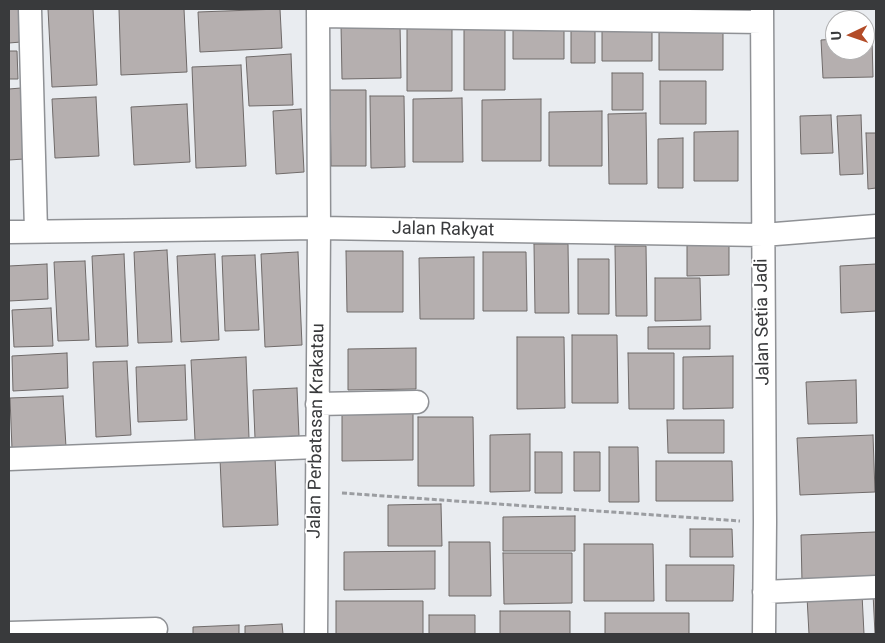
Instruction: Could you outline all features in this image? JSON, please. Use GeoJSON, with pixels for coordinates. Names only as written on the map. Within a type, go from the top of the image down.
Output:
{"type":"FeatureCollection","features":[{"type":"Feature","properties":{"kind":"street"},"geometry":{"type":"LineString","coordinates":[[30,9],[36,231]]}},
{"type":"Feature","properties":{"kind":"street"},"geometry":{"type":"LineString","coordinates":[[318,12],[762,15]]}},
{"type":"Feature","properties":{"kind":"street","name":"Jalan Perbatasan Krakatau"},"geometry":{"type":"LineString","coordinates":[[316,634],[319,228],[318,12]]}},
{"type":"Feature","properties":{"kind":"street","name":"Jalan Setia Jadi"},"geometry":{"type":"LineString","coordinates":[[762,15],[764,634]]}},
{"type":"Feature","properties":{"kind":"street","name":"Jalan Rakyat"},"geometry":{"type":"LineString","coordinates":[[9,232],[319,228],[762,235],[876,226]]}},
{"type":"Feature","properties":{"kind":"street"},"geometry":{"type":"LineString","coordinates":[[317,404],[417,402]]}},
{"type":"Feature","properties":{"kind":"street"},"geometry":{"type":"LineString","coordinates":[[9,459],[316,447]]}},
{"type":"Feature","properties":{"kind":"street"},"geometry":{"type":"LineString","coordinates":[[764,592],[876,586]]}},
{"type":"Feature","properties":{"kind":"street"},"geometry":{"type":"LineString","coordinates":[[9,633],[156,629]]}},
{"type":"Feature","properties":{"kind":"path"},"geometry":{"type":"LineString","coordinates":[[316,491],[765,522]]}},
{"type":"Feature","properties":{"kind":"building"},"geometry":{"type":"Polygon","coordinates":[[[9,9],[20,9],[21,42],[9,43],[9,9]]]}},
{"type":"Feature","properties":{"kind":"building"},"geometry":{"type":"Polygon","coordinates":[[[48,9],[93,9],[97,85],[52,87],[48,9]]]}},
{"type":"Feature","properties":{"kind":"building"},"geometry":{"type":"Polygon","coordinates":[[[119,9],[184,9],[187,72],[121,75],[119,9]]]}},
{"type":"Feature","properties":{"kind":"building"},"geometry":{"type":"Polygon","coordinates":[[[280,9],[282,48],[200,52],[198,12],[280,9]]]}},
{"type":"Feature","properties":{"kind":"building"},"geometry":{"type":"Polygon","coordinates":[[[684,9],[727,9],[728,16],[685,18],[684,9]]]}},
{"type":"Feature","properties":{"kind":"building"},"geometry":{"type":"Polygon","coordinates":[[[400,24],[401,78],[342,79],[341,25],[400,24]]]}},
{"type":"Feature","properties":{"kind":"building"},"geometry":{"type":"Polygon","coordinates":[[[407,28],[452,28],[452,91],[407,91],[407,28]]]}},
{"type":"Feature","properties":{"kind":"building"},"geometry":{"type":"Polygon","coordinates":[[[464,28],[505,28],[505,90],[464,90],[464,28]]]}},
{"type":"Feature","properties":{"kind":"building"},"geometry":{"type":"Polygon","coordinates":[[[723,28],[723,70],[659,70],[659,29],[723,28]]]}},
{"type":"Feature","properties":{"kind":"building"},"geometry":{"type":"Polygon","coordinates":[[[513,29],[564,29],[564,59],[513,59],[513,29]]]}},
{"type":"Feature","properties":{"kind":"building"},"geometry":{"type":"Polygon","coordinates":[[[571,30],[595,30],[595,63],[571,63],[571,30]]]}},
{"type":"Feature","properties":{"kind":"building"},"geometry":{"type":"Polygon","coordinates":[[[602,30],[652,30],[652,61],[602,61],[602,30]]]}},
{"type":"Feature","properties":{"kind":"building"},"geometry":{"type":"Polygon","coordinates":[[[821,40],[825,40],[825,60],[873,60],[873,77],[823,78],[821,40]]]}},
{"type":"Feature","properties":{"kind":"building"},"geometry":{"type":"Polygon","coordinates":[[[9,51],[17,51],[18,79],[9,79],[9,51]]]}},
{"type":"Feature","properties":{"kind":"building"},"geometry":{"type":"Polygon","coordinates":[[[291,54],[293,105],[249,106],[246,57],[291,54]]]}},
{"type":"Feature","properties":{"kind":"building"},"geometry":{"type":"Polygon","coordinates":[[[241,65],[246,166],[196,168],[192,67],[241,65]]]}},
{"type":"Feature","properties":{"kind":"building"},"geometry":{"type":"Polygon","coordinates":[[[612,73],[643,73],[643,110],[612,110],[612,73]]]}},
{"type":"Feature","properties":{"kind":"building"},"geometry":{"type":"Polygon","coordinates":[[[660,81],[706,81],[706,124],[660,124],[660,81]]]}},
{"type":"Feature","properties":{"kind":"building"},"geometry":{"type":"Polygon","coordinates":[[[21,88],[24,159],[9,160],[9,89],[21,88]]]}},
{"type":"Feature","properties":{"kind":"building"},"geometry":{"type":"Polygon","coordinates":[[[330,90],[366,90],[366,166],[331,166],[330,90]]]}},
{"type":"Feature","properties":{"kind":"building"},"geometry":{"type":"Polygon","coordinates":[[[370,96],[404,96],[405,167],[371,168],[370,96]]]}},
{"type":"Feature","properties":{"kind":"building"},"geometry":{"type":"Polygon","coordinates":[[[96,97],[99,156],[55,158],[52,99],[96,97]]]}},
{"type":"Feature","properties":{"kind":"building"},"geometry":{"type":"Polygon","coordinates":[[[462,98],[463,162],[413,162],[413,99],[462,98]]]}},
{"type":"Feature","properties":{"kind":"building"},"geometry":{"type":"Polygon","coordinates":[[[541,99],[541,161],[482,161],[482,100],[541,99]]]}},
{"type":"Feature","properties":{"kind":"building"},"geometry":{"type":"Polygon","coordinates":[[[187,104],[190,162],[134,165],[131,107],[187,104]]]}},
{"type":"Feature","properties":{"kind":"building"},"geometry":{"type":"Polygon","coordinates":[[[301,109],[304,172],[276,174],[273,111],[301,109]]]}},
{"type":"Feature","properties":{"kind":"building"},"geometry":{"type":"Polygon","coordinates":[[[602,111],[602,166],[549,166],[549,112],[602,111]]]}},
{"type":"Feature","properties":{"kind":"building"},"geometry":{"type":"Polygon","coordinates":[[[646,113],[647,184],[609,184],[608,114],[646,113]]]}},
{"type":"Feature","properties":{"kind":"building"},"geometry":{"type":"Polygon","coordinates":[[[831,115],[833,153],[801,154],[800,116],[831,115]]]}},
{"type":"Feature","properties":{"kind":"building"},"geometry":{"type":"Polygon","coordinates":[[[861,115],[863,174],[840,175],[837,116],[861,115]]]}},
{"type":"Feature","properties":{"kind":"building"},"geometry":{"type":"Polygon","coordinates":[[[738,131],[738,181],[694,181],[694,132],[738,131]]]}},
{"type":"Feature","properties":{"kind":"building"},"geometry":{"type":"Polygon","coordinates":[[[866,133],[876,133],[876,188],[868,189],[866,133]]]}},
{"type":"Feature","properties":{"kind":"building"},"geometry":{"type":"Polygon","coordinates":[[[683,138],[683,188],[658,188],[658,139],[683,138]]]}},
{"type":"Feature","properties":{"kind":"building"},"geometry":{"type":"Polygon","coordinates":[[[687,243],[729,243],[729,275],[687,276],[687,243]]]}},
{"type":"Feature","properties":{"kind":"building"},"geometry":{"type":"Polygon","coordinates":[[[534,244],[568,244],[569,313],[535,313],[534,244]]]}},
{"type":"Feature","properties":{"kind":"building"},"geometry":{"type":"Polygon","coordinates":[[[615,246],[646,246],[647,316],[616,316],[615,246]]]}},
{"type":"Feature","properties":{"kind":"building"},"geometry":{"type":"Polygon","coordinates":[[[167,250],[172,342],[138,343],[134,252],[167,250]]]}},
{"type":"Feature","properties":{"kind":"building"},"geometry":{"type":"Polygon","coordinates":[[[346,251],[403,251],[403,312],[347,312],[346,251]]]}},
{"type":"Feature","properties":{"kind":"building"},"geometry":{"type":"Polygon","coordinates":[[[298,252],[302,345],[265,347],[261,254],[298,252]]]}},
{"type":"Feature","properties":{"kind":"building"},"geometry":{"type":"Polygon","coordinates":[[[483,252],[526,252],[527,311],[483,311],[483,252]]]}},
{"type":"Feature","properties":{"kind":"building"},"geometry":{"type":"Polygon","coordinates":[[[124,254],[128,346],[96,347],[92,256],[124,254]]]}},
{"type":"Feature","properties":{"kind":"building"},"geometry":{"type":"Polygon","coordinates":[[[215,254],[219,340],[181,342],[177,256],[215,254]]]}},
{"type":"Feature","properties":{"kind":"building"},"geometry":{"type":"Polygon","coordinates":[[[255,255],[259,330],[225,331],[222,256],[255,255]]]}},
{"type":"Feature","properties":{"kind":"building"},"geometry":{"type":"Polygon","coordinates":[[[474,257],[474,319],[420,319],[419,258],[474,257]]]}},
{"type":"Feature","properties":{"kind":"building"},"geometry":{"type":"Polygon","coordinates":[[[578,259],[609,259],[609,314],[578,314],[578,259]]]}},
{"type":"Feature","properties":{"kind":"building"},"geometry":{"type":"Polygon","coordinates":[[[85,261],[89,340],[58,341],[54,262],[85,261]]]}},
{"type":"Feature","properties":{"kind":"building"},"geometry":{"type":"Polygon","coordinates":[[[47,264],[48,299],[9,301],[9,266],[47,264]]]}},
{"type":"Feature","properties":{"kind":"building"},"geometry":{"type":"Polygon","coordinates":[[[876,264],[876,311],[841,313],[840,266],[876,264]]]}},
{"type":"Feature","properties":{"kind":"building"},"geometry":{"type":"Polygon","coordinates":[[[655,278],[700,278],[701,320],[655,321],[655,278]]]}},
{"type":"Feature","properties":{"kind":"building"},"geometry":{"type":"Polygon","coordinates":[[[51,308],[53,346],[14,347],[12,310],[51,308]]]}},
{"type":"Feature","properties":{"kind":"building"},"geometry":{"type":"Polygon","coordinates":[[[710,326],[710,349],[648,349],[648,327],[710,326]]]}},
{"type":"Feature","properties":{"kind":"building"},"geometry":{"type":"Polygon","coordinates":[[[572,335],[617,335],[618,403],[572,403],[572,335]]]}},
{"type":"Feature","properties":{"kind":"building"},"geometry":{"type":"Polygon","coordinates":[[[517,337],[564,337],[565,408],[517,409],[517,337]]]}},
{"type":"Feature","properties":{"kind":"building"},"geometry":{"type":"Polygon","coordinates":[[[416,348],[416,389],[348,390],[348,349],[416,348]]]}},
{"type":"Feature","properties":{"kind":"building"},"geometry":{"type":"Polygon","coordinates":[[[67,353],[68,388],[13,391],[12,356],[67,353]]]}},
{"type":"Feature","properties":{"kind":"building"},"geometry":{"type":"Polygon","coordinates":[[[628,353],[674,353],[674,409],[629,409],[628,353]]]}},
{"type":"Feature","properties":{"kind":"building"},"geometry":{"type":"Polygon","coordinates":[[[733,356],[733,408],[683,409],[683,357],[733,356]]]}},
{"type":"Feature","properties":{"kind":"building"},"geometry":{"type":"Polygon","coordinates":[[[246,357],[249,438],[195,440],[191,360],[246,357]]]}},
{"type":"Feature","properties":{"kind":"building"},"geometry":{"type":"Polygon","coordinates":[[[127,361],[131,435],[96,437],[93,362],[127,361]]]}},
{"type":"Feature","properties":{"kind":"building"},"geometry":{"type":"Polygon","coordinates":[[[185,365],[187,420],[138,422],[136,367],[185,365]]]}},
{"type":"Feature","properties":{"kind":"building"},"geometry":{"type":"Polygon","coordinates":[[[856,380],[857,423],[808,424],[806,382],[856,380]]]}},
{"type":"Feature","properties":{"kind":"building"},"geometry":{"type":"Polygon","coordinates":[[[297,388],[299,436],[255,438],[253,390],[297,388]]]}},
{"type":"Feature","properties":{"kind":"building"},"geometry":{"type":"Polygon","coordinates":[[[63,396],[66,447],[12,449],[10,398],[63,396]]]}},
{"type":"Feature","properties":{"kind":"building"},"geometry":{"type":"Polygon","coordinates":[[[342,408],[413,408],[413,460],[342,461],[342,408]]]}},
{"type":"Feature","properties":{"kind":"building"},"geometry":{"type":"Polygon","coordinates":[[[418,417],[473,417],[474,486],[418,486],[418,417]]]}},
{"type":"Feature","properties":{"kind":"building"},"geometry":{"type":"Polygon","coordinates":[[[667,420],[724,420],[724,453],[668,453],[667,420]]]}},
{"type":"Feature","properties":{"kind":"building"},"geometry":{"type":"Polygon","coordinates":[[[530,434],[530,491],[490,492],[490,435],[530,434]]]}},
{"type":"Feature","properties":{"kind":"building"},"geometry":{"type":"Polygon","coordinates":[[[873,435],[875,492],[800,495],[797,438],[873,435]]]}},
{"type":"Feature","properties":{"kind":"building"},"geometry":{"type":"Polygon","coordinates":[[[609,447],[638,447],[639,502],[609,502],[609,447]]]}},
{"type":"Feature","properties":{"kind":"building"},"geometry":{"type":"Polygon","coordinates":[[[535,452],[562,452],[562,493],[535,493],[535,452]]]}},
{"type":"Feature","properties":{"kind":"building"},"geometry":{"type":"Polygon","coordinates":[[[574,452],[600,452],[600,491],[574,491],[574,452]]]}},
{"type":"Feature","properties":{"kind":"building"},"geometry":{"type":"Polygon","coordinates":[[[275,457],[278,525],[223,527],[220,459],[275,457]]]}},
{"type":"Feature","properties":{"kind":"building"},"geometry":{"type":"Polygon","coordinates":[[[656,461],[732,461],[733,501],[656,501],[656,461]]]}},
{"type":"Feature","properties":{"kind":"building"},"geometry":{"type":"Polygon","coordinates":[[[441,504],[442,546],[388,546],[388,505],[441,504]]]}},
{"type":"Feature","properties":{"kind":"building"},"geometry":{"type":"Polygon","coordinates":[[[575,516],[575,551],[503,551],[503,517],[575,516]]]}},
{"type":"Feature","properties":{"kind":"building"},"geometry":{"type":"Polygon","coordinates":[[[690,529],[732,529],[733,557],[690,557],[690,529]]]}},
{"type":"Feature","properties":{"kind":"building"},"geometry":{"type":"Polygon","coordinates":[[[876,532],[876,579],[802,582],[801,535],[876,532]]]}},
{"type":"Feature","properties":{"kind":"building"},"geometry":{"type":"Polygon","coordinates":[[[449,542],[490,542],[491,596],[449,596],[449,542]]]}},
{"type":"Feature","properties":{"kind":"building"},"geometry":{"type":"Polygon","coordinates":[[[584,544],[653,544],[654,601],[584,601],[584,544]]]}},
{"type":"Feature","properties":{"kind":"building"},"geometry":{"type":"Polygon","coordinates":[[[435,551],[435,589],[344,590],[344,552],[435,551]]]}},
{"type":"Feature","properties":{"kind":"building"},"geometry":{"type":"Polygon","coordinates":[[[503,553],[572,553],[572,603],[504,604],[503,553]]]}},
{"type":"Feature","properties":{"kind":"building"},"geometry":{"type":"Polygon","coordinates":[[[666,565],[734,565],[733,601],[666,601],[666,565]]]}},
{"type":"Feature","properties":{"kind":"building"},"geometry":{"type":"Polygon","coordinates":[[[873,593],[876,593],[876,634],[875,634],[873,593]]]}},
{"type":"Feature","properties":{"kind":"building"},"geometry":{"type":"Polygon","coordinates":[[[862,594],[864,634],[809,634],[807,597],[862,594]]]}},
{"type":"Feature","properties":{"kind":"building"},"geometry":{"type":"Polygon","coordinates":[[[336,601],[423,601],[423,634],[336,634],[336,601]]]}},
{"type":"Feature","properties":{"kind":"building"},"geometry":{"type":"Polygon","coordinates":[[[500,611],[570,611],[570,634],[500,634],[500,611]]]}},
{"type":"Feature","properties":{"kind":"building"},"geometry":{"type":"Polygon","coordinates":[[[605,613],[689,613],[689,634],[605,634],[605,613]]]}},
{"type":"Feature","properties":{"kind":"building"},"geometry":{"type":"Polygon","coordinates":[[[429,615],[475,615],[475,634],[429,634],[429,615]]]}},
{"type":"Feature","properties":{"kind":"building"},"geometry":{"type":"Polygon","coordinates":[[[282,624],[283,634],[245,634],[245,626],[282,624]]]}},
{"type":"Feature","properties":{"kind":"building"},"geometry":{"type":"Polygon","coordinates":[[[239,625],[239,634],[193,634],[193,627],[239,625]]]}}]}
